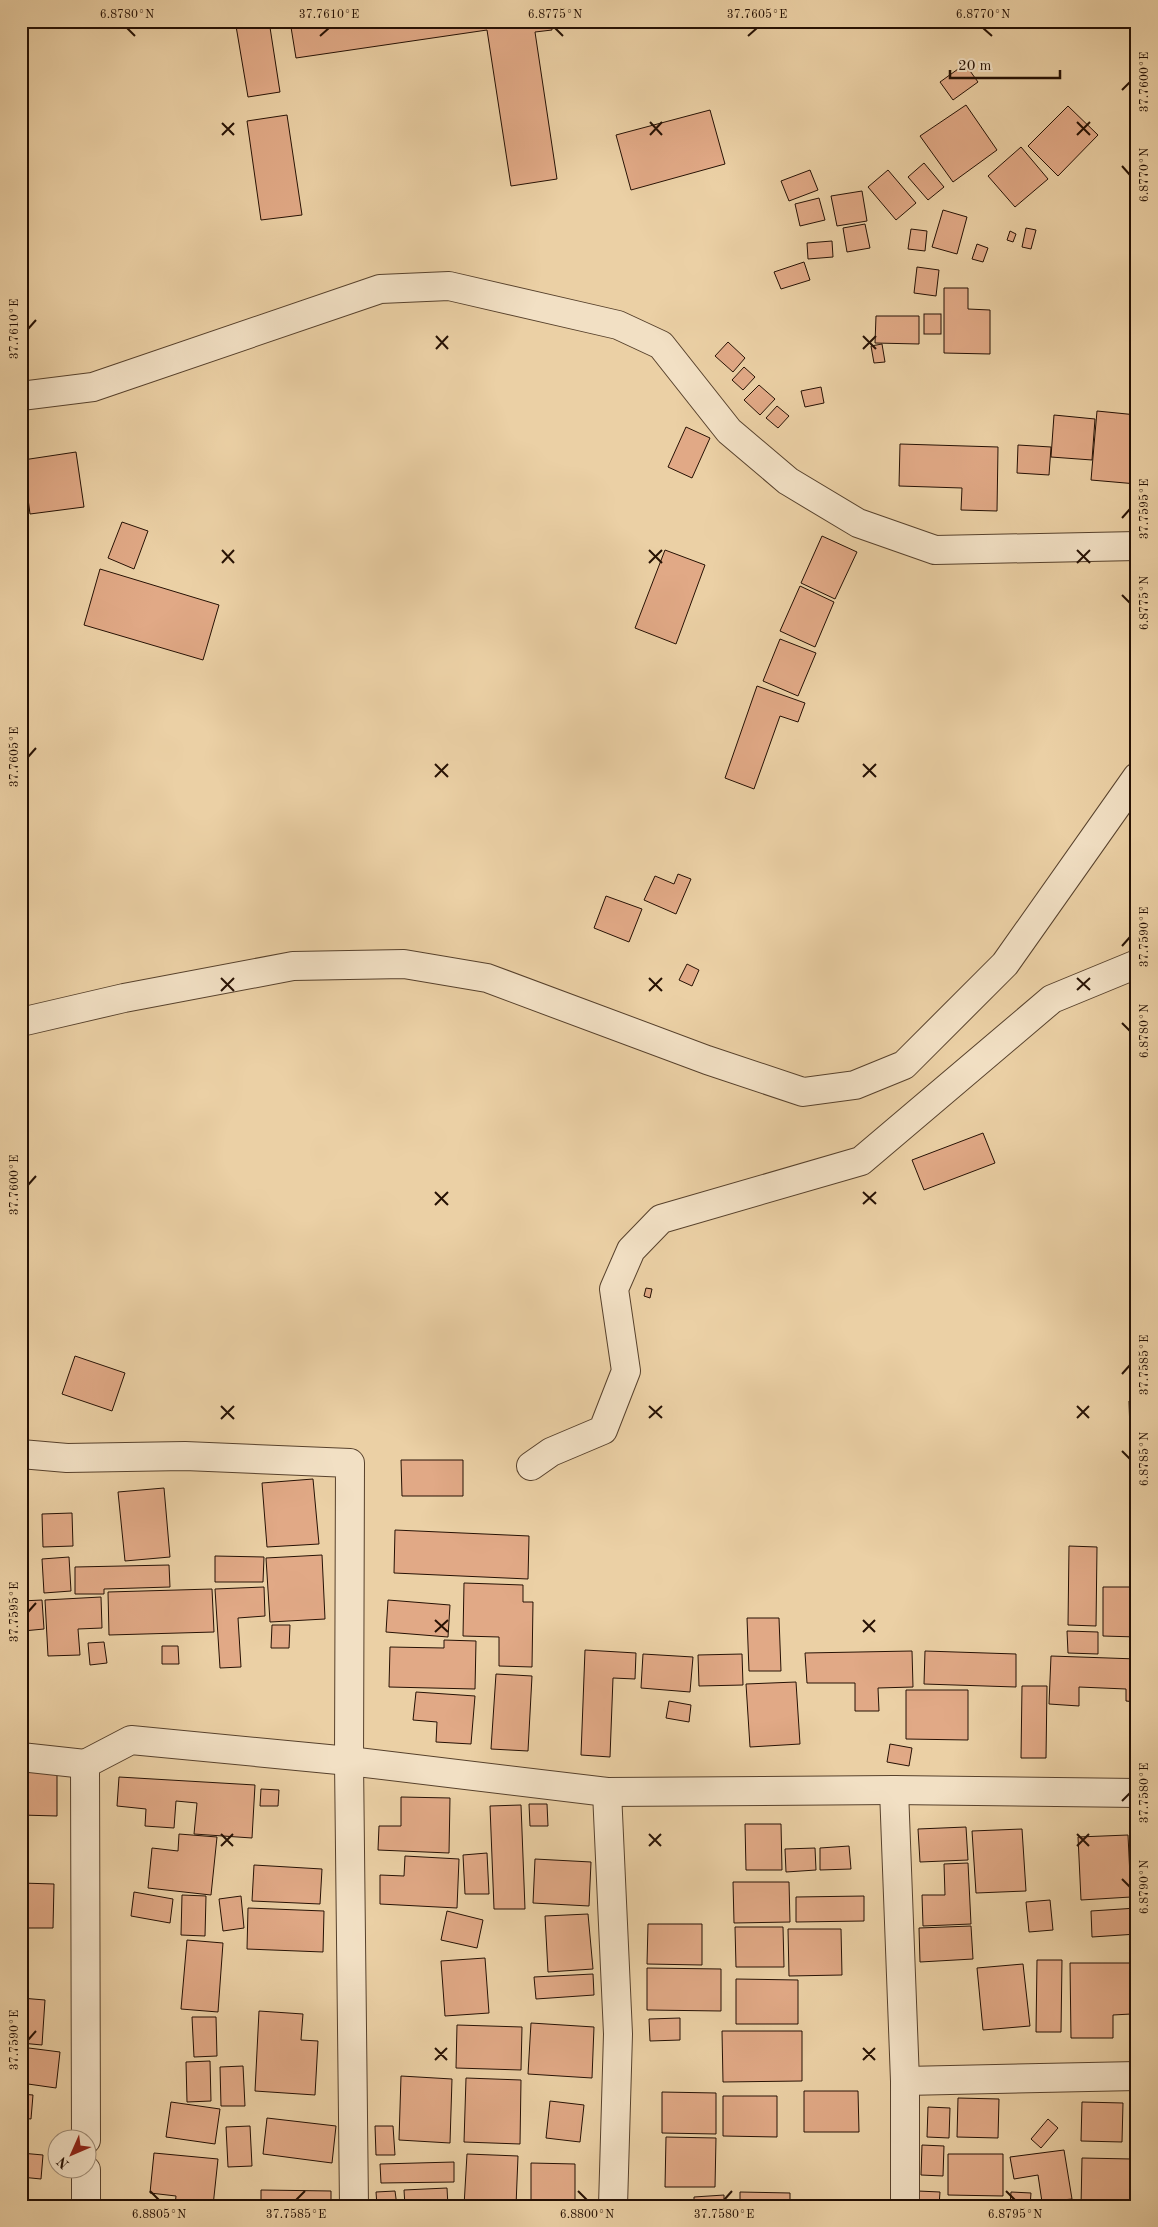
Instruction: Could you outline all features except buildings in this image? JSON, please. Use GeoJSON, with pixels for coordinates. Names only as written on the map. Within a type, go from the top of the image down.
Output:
{"type":"FeatureCollection","features":[{"type":"Feature","properties":{"kind":"street"},"geometry":{"type":"LineString","coordinates":[[21,396],[92,387],[380,289],[449,286],[618,325],[661,345],[729,432],[788,481],[858,523],[935,550],[1137,546]]}},
{"type":"Feature","properties":{"kind":"street"},"geometry":{"type":"LineString","coordinates":[[21,1022],[124,998],[293,966],[404,964],[487,978],[707,1060],[803,1092],[855,1085],[904,1065],[1005,964],[1137,778]]}},
{"type":"Feature","properties":{"kind":"street"},"geometry":{"type":"LineString","coordinates":[[531,1466],[551,1452],[603,1430],[626,1371],[614,1289],[631,1250],[661,1219],[861,1160],[1052,999],[1137,964]]}},
{"type":"Feature","properties":{"kind":"street"},"geometry":{"type":"LineString","coordinates":[[21,1454],[67,1458],[185,1456],[350,1463],[349,1761],[354,2206]]}},
{"type":"Feature","properties":{"kind":"street"},"geometry":{"type":"LineString","coordinates":[[21,1757],[85,1764],[131,1740],[349,1761],[607,1792],[894,1790],[1137,1793]]}},
{"type":"Feature","properties":{"kind":"street"},"geometry":{"type":"LineString","coordinates":[[85,1764],[86,2130]]}},
{"type":"Feature","properties":{"kind":"street"},"geometry":{"type":"LineString","coordinates":[[894,1790],[905,2081],[904,2206]]}},
{"type":"Feature","properties":{"kind":"street"},"geometry":{"type":"LineString","coordinates":[[607,1792],[618,2034],[613,2206]]}},
{"type":"Feature","properties":{"kind":"street"},"geometry":{"type":"LineString","coordinates":[[905,2081],[1137,2076]]}},
{"type":"Feature","properties":{"kind":"street"},"geometry":{"type":"LineString","coordinates":[[86,2180],[86,2206]]}}]}
